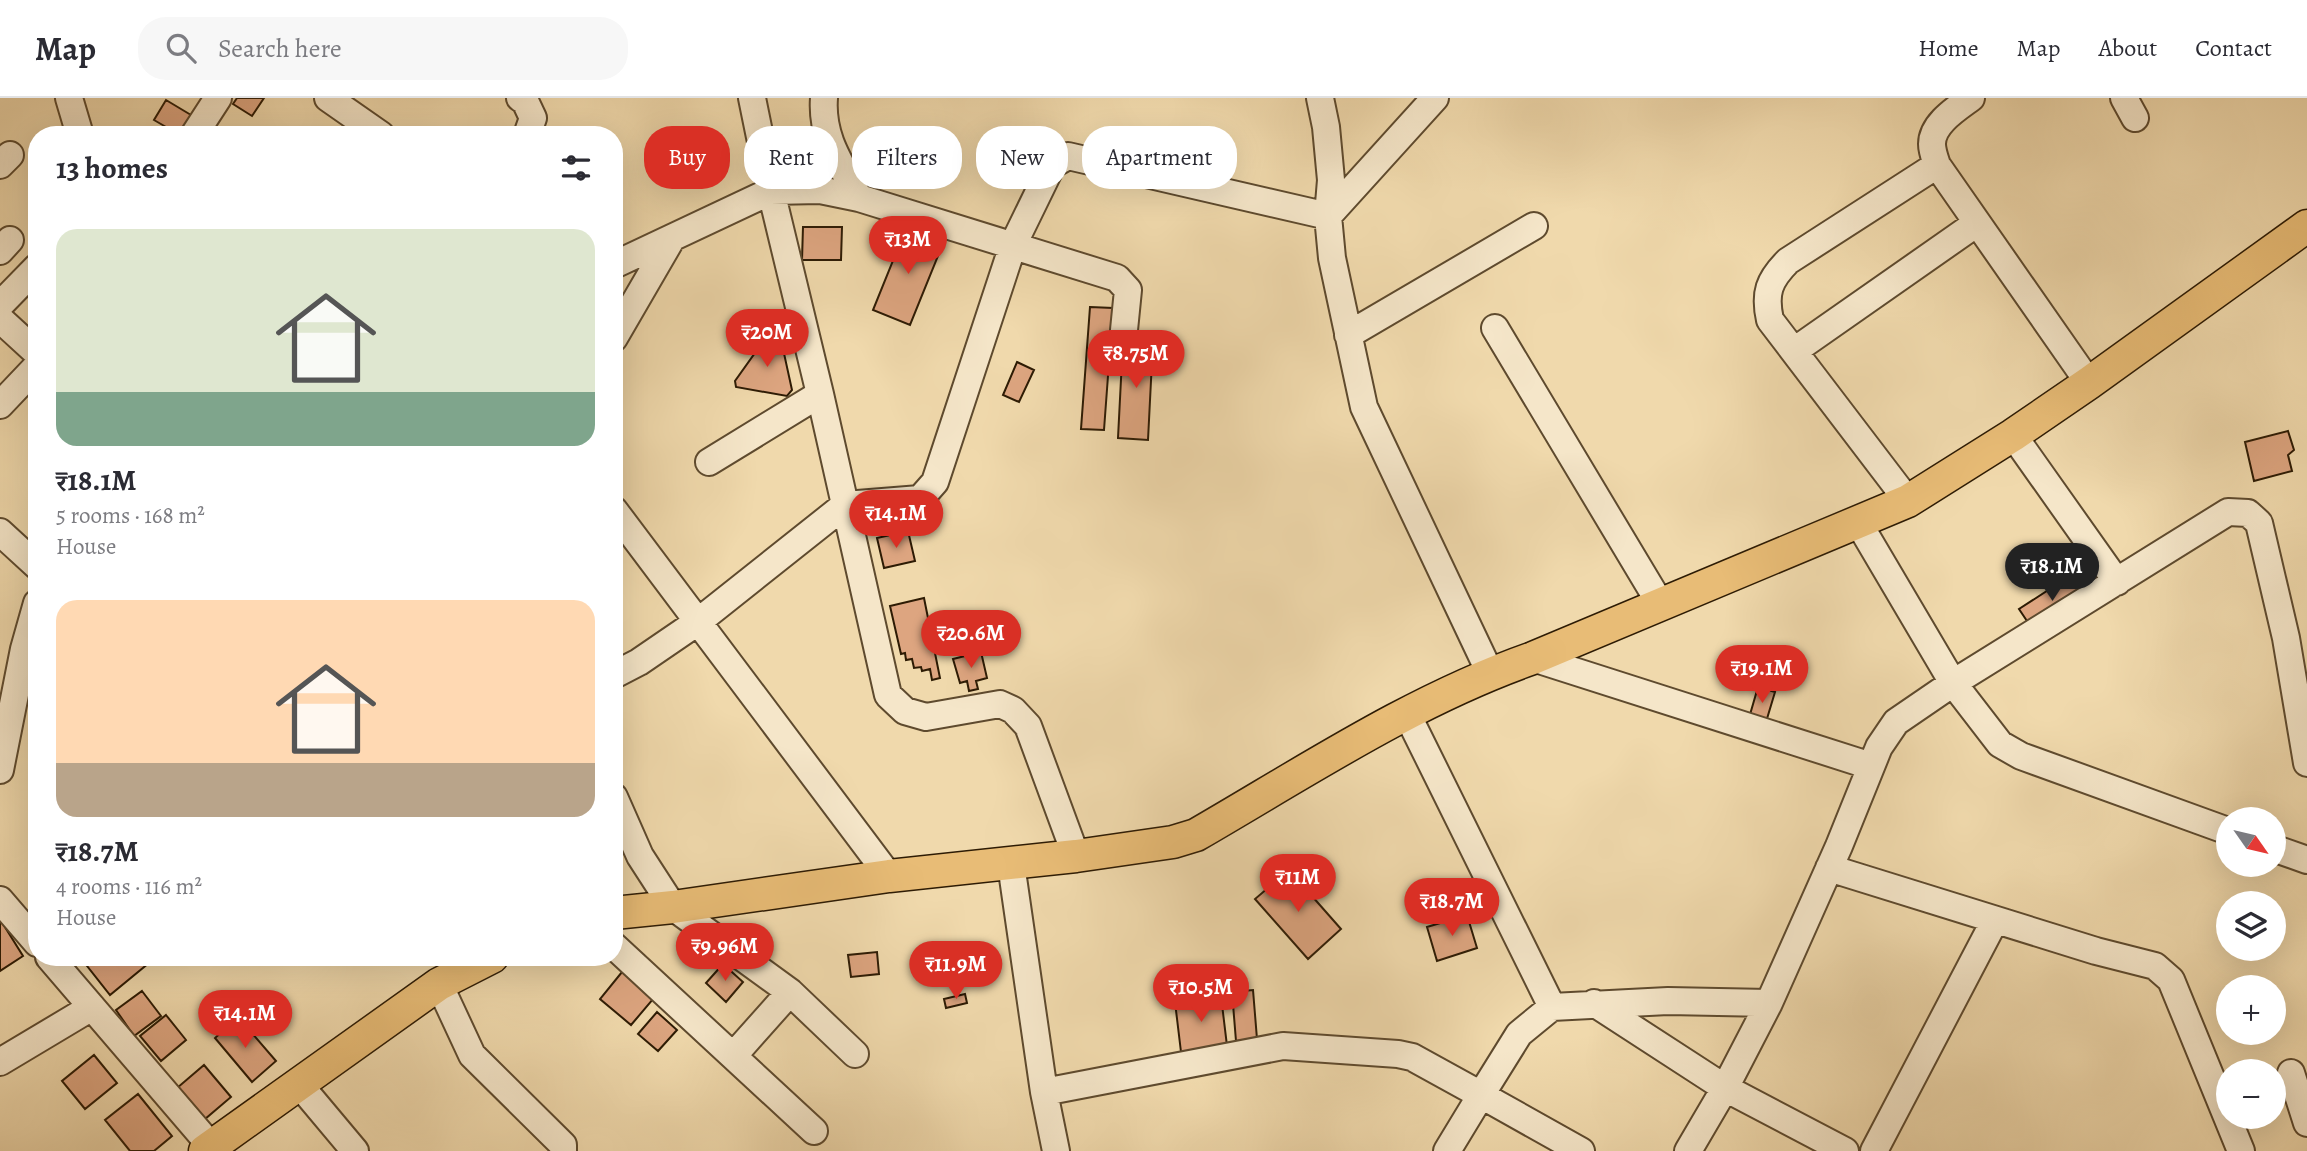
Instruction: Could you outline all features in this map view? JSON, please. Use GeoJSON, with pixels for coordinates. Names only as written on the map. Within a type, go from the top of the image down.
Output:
{"type":"FeatureCollection","features":[{"type":"Feature","properties":{"kind":"main road"},"geometry":{"type":"LineString","coordinates":[[623,912],[889,876],[1076,856],[1173,842],[1196,835],[1407,714],[1490,673],[1533,658],[1908,501],[2089,383],[2307,226]]}},
{"type":"Feature","properties":{"kind":"main road"},"geometry":{"type":"LineString","coordinates":[[208,1148],[439,984],[474,966]]}},
{"type":"Feature","properties":{"kind":"street"},"geometry":{"type":"LineString","coordinates":[[69,98],[77,126]]}},
{"type":"Feature","properties":{"kind":"street"},"geometry":{"type":"LineString","coordinates":[[200,126],[218,98]]}},
{"type":"Feature","properties":{"kind":"street"},"geometry":{"type":"LineString","coordinates":[[328,98],[368,126]]}},
{"type":"Feature","properties":{"kind":"street"},"geometry":{"type":"LineString","coordinates":[[520,98],[525,101],[533,118],[530,126]]}},
{"type":"Feature","properties":{"kind":"street"},"geometry":{"type":"LineString","coordinates":[[752,98],[771,191],[888,695],[905,711],[926,717],[1000,704],[1013,710],[1028,726],[1076,856]]}},
{"type":"Feature","properties":{"kind":"street"},"geometry":{"type":"LineString","coordinates":[[824,98],[823,119],[827,138],[859,198]]}},
{"type":"Feature","properties":{"kind":"street"},"geometry":{"type":"LineString","coordinates":[[1320,98],[1331,180],[1328,216],[1332,258],[1364,407],[1490,673]]}},
{"type":"Feature","properties":{"kind":"street"},"geometry":{"type":"LineString","coordinates":[[1328,216],[1435,98]]}},
{"type":"Feature","properties":{"kind":"street"},"geometry":{"type":"LineString","coordinates":[[1971,98],[1956,109],[1934,133],[1931,145],[1937,165],[2089,383]]}},
{"type":"Feature","properties":{"kind":"street"},"geometry":{"type":"LineString","coordinates":[[623,670],[699,621],[845,505],[920,499],[935,482],[1013,245],[1052,165],[1068,156],[1328,216]]}},
{"type":"Feature","properties":{"kind":"street"},"geometry":{"type":"LineString","coordinates":[[1908,501],[1770,320],[1764,284],[1788,261],[1937,165]]}},
{"type":"Feature","properties":{"kind":"street"},"geometry":{"type":"LineString","coordinates":[[623,261],[771,191],[820,190],[859,198],[1117,278],[1128,290],[1125,330]]}},
{"type":"Feature","properties":{"kind":"street"},"geometry":{"type":"LineString","coordinates":[[1794,351],[1977,222]]}},
{"type":"Feature","properties":{"kind":"street"},"geometry":{"type":"LineString","coordinates":[[1348,335],[1534,226]]}},
{"type":"Feature","properties":{"kind":"street"},"geometry":{"type":"LineString","coordinates":[[623,322],[672,238]]}},
{"type":"Feature","properties":{"kind":"street"},"geometry":{"type":"LineString","coordinates":[[0,305],[28,276]]}},
{"type":"Feature","properties":{"kind":"street"},"geometry":{"type":"LineString","coordinates":[[0,319],[28,345]]}},
{"type":"Feature","properties":{"kind":"street"},"geometry":{"type":"LineString","coordinates":[[1495,328],[1661,605]]}},
{"type":"Feature","properties":{"kind":"street"},"geometry":{"type":"LineString","coordinates":[[0,405],[28,375]]}},
{"type":"Feature","properties":{"kind":"street"},"geometry":{"type":"LineString","coordinates":[[709,462],[820,394]]}},
{"type":"Feature","properties":{"kind":"street"},"geometry":{"type":"LineString","coordinates":[[2013,435],[2117,582]]}},
{"type":"Feature","properties":{"kind":"street"},"geometry":{"type":"LineString","coordinates":[[1688,1151],[1725,1088],[1769,1003],[1879,747],[1896,722],[1953,683],[2228,512],[2248,513],[2259,523],[2286,638],[2307,763]]}},
{"type":"Feature","properties":{"kind":"street"},"geometry":{"type":"LineString","coordinates":[[623,522],[889,876]]}},
{"type":"Feature","properties":{"kind":"street"},"geometry":{"type":"LineString","coordinates":[[1858,522],[1953,683],[2000,744],[2021,756],[2216,827]]}},
{"type":"Feature","properties":{"kind":"street"},"geometry":{"type":"LineString","coordinates":[[0,532],[28,558]]}},
{"type":"Feature","properties":{"kind":"street"},"geometry":{"type":"LineString","coordinates":[[1533,658],[1871,766]]}},
{"type":"Feature","properties":{"kind":"street"},"geometry":{"type":"LineString","coordinates":[[0,770],[28,677]]}},
{"type":"Feature","properties":{"kind":"street"},"geometry":{"type":"LineString","coordinates":[[1407,714],[1552,1007]]}},
{"type":"Feature","properties":{"kind":"street"},"geometry":{"type":"LineString","coordinates":[[623,817],[640,856],[673,907],[790,992],[855,1054]]}},
{"type":"Feature","properties":{"kind":"street"},"geometry":{"type":"LineString","coordinates":[[2286,853],[2307,860]]}},
{"type":"Feature","properties":{"kind":"street"},"geometry":{"type":"LineString","coordinates":[[1012,864],[1044,1092],[1056,1151]]}},
{"type":"Feature","properties":{"kind":"street"},"geometry":{"type":"LineString","coordinates":[[1829,868],[2095,951],[2155,966],[2171,980],[2241,1151]]}},
{"type":"Feature","properties":{"kind":"street"},"geometry":{"type":"LineString","coordinates":[[1,902],[28,907]]}},
{"type":"Feature","properties":{"kind":"street"},"geometry":{"type":"LineString","coordinates":[[1,902],[28,933]]}},
{"type":"Feature","properties":{"kind":"street"},"geometry":{"type":"LineString","coordinates":[[1874,1151],[1995,919]]}},
{"type":"Feature","properties":{"kind":"street"},"geometry":{"type":"LineString","coordinates":[[623,954],[814,1131]]}},
{"type":"Feature","properties":{"kind":"street"},"geometry":{"type":"LineString","coordinates":[[57,966],[208,1148]]}},
{"type":"Feature","properties":{"kind":"street"},"geometry":{"type":"LineString","coordinates":[[439,984],[472,1055],[563,1145],[563,1151]]}},
{"type":"Feature","properties":{"kind":"street"},"geometry":{"type":"LineString","coordinates":[[734,1055],[790,992]]}},
{"type":"Feature","properties":{"kind":"street"},"geometry":{"type":"LineString","coordinates":[[1447,1151],[1519,1034],[1552,1007],[1668,1001],[1769,1003]]}},
{"type":"Feature","properties":{"kind":"street"},"geometry":{"type":"LineString","coordinates":[[1594,1003],[1725,1088],[1845,1151]]}},
{"type":"Feature","properties":{"kind":"street"},"geometry":{"type":"LineString","coordinates":[[0,1062],[92,1007]]}},
{"type":"Feature","properties":{"kind":"street"},"geometry":{"type":"LineString","coordinates":[[1044,1092],[1283,1046],[1412,1057],[1581,1151]]}},
{"type":"Feature","properties":{"kind":"street"},"geometry":{"type":"LineString","coordinates":[[2291,1073],[2307,1123]]}},
{"type":"Feature","properties":{"kind":"street"},"geometry":{"type":"LineString","coordinates":[[299,1083],[355,1151]]}},
{"type":"Feature","properties":{"kind":"building"},"geometry":{"type":"Polygon","coordinates":[[[237,98],[264,98],[252,116],[233,104],[237,98]]]}},
{"type":"Feature","properties":{"kind":"building"},"geometry":{"type":"Polygon","coordinates":[[[166,100],[196,118],[191,126],[164,126],[154,120],[166,100]]]}},
{"type":"Feature","properties":{"kind":"building"},"geometry":{"type":"Polygon","coordinates":[[[907,226],[944,241],[910,325],[873,310],[907,226]]]}},
{"type":"Feature","properties":{"kind":"building"},"geometry":{"type":"Polygon","coordinates":[[[803,227],[842,227],[841,260],[802,260],[803,227]]]}},
{"type":"Feature","properties":{"kind":"building"},"geometry":{"type":"Polygon","coordinates":[[[1090,307],[1113,308],[1104,430],[1081,429],[1090,307]]]}},
{"type":"Feature","properties":{"kind":"building"},"geometry":{"type":"Polygon","coordinates":[[[772,329],[780,335],[792,390],[787,396],[736,387],[735,381],[772,329]]]}},
{"type":"Feature","properties":{"kind":"building"},"geometry":{"type":"Polygon","coordinates":[[[1123,340],[1153,341],[1148,440],[1118,438],[1123,340]]]}},
{"type":"Feature","properties":{"kind":"building"},"geometry":{"type":"Polygon","coordinates":[[[1017,362],[1034,370],[1019,402],[1003,395],[1017,362]]]}},
{"type":"Feature","properties":{"kind":"building"},"geometry":{"type":"Polygon","coordinates":[[[2288,431],[2294,450],[2288,455],[2292,471],[2254,481],[2245,442],[2288,431]]]}},
{"type":"Feature","properties":{"kind":"building"},"geometry":{"type":"Polygon","coordinates":[[[908,531],[915,561],[884,568],[877,538],[908,531]]]}},
{"type":"Feature","properties":{"kind":"building"},"geometry":{"type":"Polygon","coordinates":[[[2070,576],[2084,598],[2033,630],[2019,609],[2070,576]]]}},
{"type":"Feature","properties":{"kind":"building"},"geometry":{"type":"Polygon","coordinates":[[[924,598],[940,678],[932,680],[930,669],[922,671],[921,667],[914,668],[912,659],[906,660],[905,653],[901,654],[890,606],[924,598]]]}},
{"type":"Feature","properties":{"kind":"building"},"geometry":{"type":"Polygon","coordinates":[[[981,652],[987,678],[976,681],[978,689],[969,691],[967,681],[960,683],[953,659],[981,652]]]}},
{"type":"Feature","properties":{"kind":"building"},"geometry":{"type":"Polygon","coordinates":[[[1758,687],[1775,692],[1766,722],[1749,718],[1758,687]]]}},
{"type":"Feature","properties":{"kind":"building"},"geometry":{"type":"Polygon","coordinates":[[[1289,870],[1341,929],[1308,959],[1255,899],[1289,870]]]}},
{"type":"Feature","properties":{"kind":"building"},"geometry":{"type":"Polygon","coordinates":[[[1467,915],[1477,948],[1437,961],[1427,927],[1467,915]]]}},
{"type":"Feature","properties":{"kind":"building"},"geometry":{"type":"Polygon","coordinates":[[[0,919],[23,956],[0,971],[0,919]]]}},
{"type":"Feature","properties":{"kind":"building"},"geometry":{"type":"Polygon","coordinates":[[[877,952],[879,974],[851,977],[848,955],[877,952]]]}},
{"type":"Feature","properties":{"kind":"building"},"geometry":{"type":"Polygon","coordinates":[[[723,964],[743,982],[726,1002],[706,983],[723,964]]]}},
{"type":"Feature","properties":{"kind":"building"},"geometry":{"type":"Polygon","coordinates":[[[87,966],[145,966],[110,995],[87,966]]]}},
{"type":"Feature","properties":{"kind":"building"},"geometry":{"type":"Polygon","coordinates":[[[622,972],[654,998],[631,1025],[600,999],[622,972]]]}},
{"type":"Feature","properties":{"kind":"building"},"geometry":{"type":"Polygon","coordinates":[[[1253,990],[1257,1039],[1236,1041],[1232,992],[1253,990]]]}},
{"type":"Feature","properties":{"kind":"building"},"geometry":{"type":"Polygon","coordinates":[[[142,991],[161,1016],[134,1036],[116,1010],[142,991]]]}},
{"type":"Feature","properties":{"kind":"building"},"geometry":{"type":"Polygon","coordinates":[[[965,994],[967,1003],[946,1008],[944,999],[965,994]]]}},
{"type":"Feature","properties":{"kind":"building"},"geometry":{"type":"Polygon","coordinates":[[[1221,996],[1227,1046],[1181,1052],[1175,1002],[1221,996]]]}},
{"type":"Feature","properties":{"kind":"building"},"geometry":{"type":"Polygon","coordinates":[[[657,1012],[677,1030],[658,1051],[638,1034],[657,1012]]]}},
{"type":"Feature","properties":{"kind":"building"},"geometry":{"type":"Polygon","coordinates":[[[166,1015],[186,1040],[161,1061],[140,1036],[166,1015]]]}},
{"type":"Feature","properties":{"kind":"building"},"geometry":{"type":"Polygon","coordinates":[[[238,1017],[276,1061],[252,1082],[215,1038],[238,1017]]]}},
{"type":"Feature","properties":{"kind":"building"},"geometry":{"type":"Polygon","coordinates":[[[94,1055],[117,1083],[85,1109],[62,1081],[94,1055]]]}},
{"type":"Feature","properties":{"kind":"building"},"geometry":{"type":"Polygon","coordinates":[[[204,1065],[231,1097],[205,1119],[177,1088],[204,1065]]]}},
{"type":"Feature","properties":{"kind":"building"},"geometry":{"type":"Polygon","coordinates":[[[138,1094],[172,1136],[154,1151],[130,1151],[105,1120],[138,1094]]]}}]}
